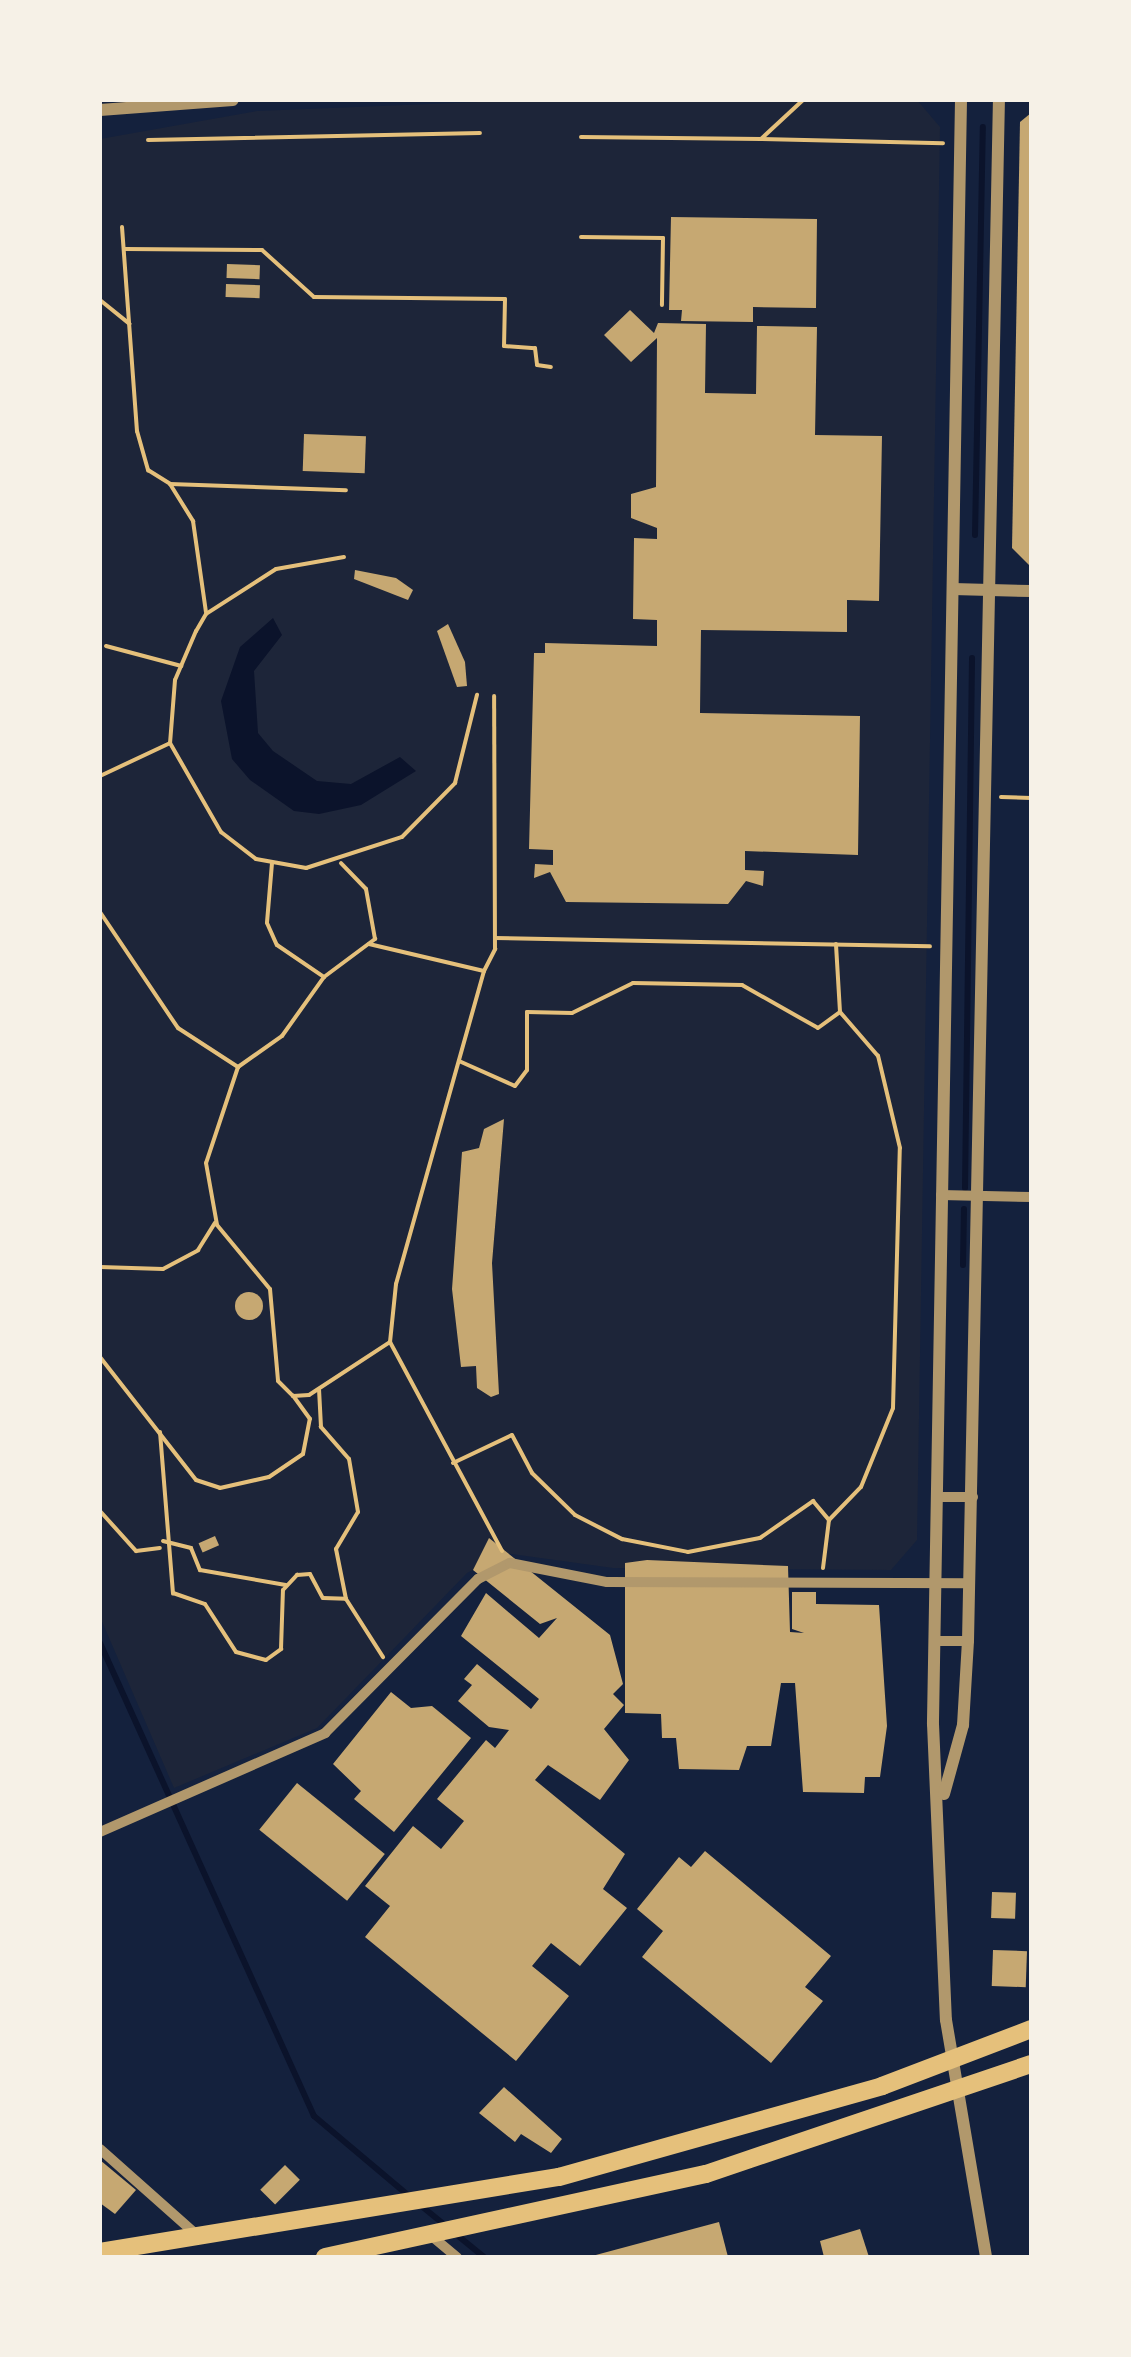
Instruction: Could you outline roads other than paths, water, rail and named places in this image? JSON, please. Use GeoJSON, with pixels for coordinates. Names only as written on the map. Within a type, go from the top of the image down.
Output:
{"type":"FeatureCollection","features":[{"type":"Feature","properties":{"kind":"highway"},"geometry":{"type":"LineString","coordinates":[[100,2252],[399,2207],[676,2147],[954,2061],[1031,2028]]}},
{"type":"Feature","properties":{"kind":"highway"},"geometry":{"type":"LineString","coordinates":[[324,2257],[473,2230],[706,2174],[960,2094],[1031,2064]]}},
{"type":"Feature","properties":{"kind":"street"},"geometry":{"type":"LineString","coordinates":[[100,110],[122,104],[233,100]]}},
{"type":"Feature","properties":{"kind":"street"},"geometry":{"type":"LineString","coordinates":[[961,100],[934,1641],[942,1801],[940,1934],[954,2061],[986,2257]]}},
{"type":"Feature","properties":{"kind":"street"},"geometry":{"type":"LineString","coordinates":[[942,1801],[964,1724],[968,1641],[998,100]]}},
{"type":"Feature","properties":{"kind":"street"},"geometry":{"type":"LineString","coordinates":[[953,590],[1031,591]]}},
{"type":"Feature","properties":{"kind":"street"},"geometry":{"type":"LineString","coordinates":[[941,1195],[1031,1197]]}},
{"type":"Feature","properties":{"kind":"street"},"geometry":{"type":"LineString","coordinates":[[937,1497],[972,1496]]}},
{"type":"Feature","properties":{"kind":"street"},"geometry":{"type":"LineString","coordinates":[[100,1832],[325,1733],[392,1671],[478,1579],[510,1563],[607,1582],[969,1583]]}},
{"type":"Feature","properties":{"kind":"street"},"geometry":{"type":"LineString","coordinates":[[934,1641],[968,1641]]}},
{"type":"Feature","properties":{"kind":"street"},"geometry":{"type":"LineString","coordinates":[[100,2149],[199,2237]]}},
{"type":"Feature","properties":{"kind":"street"},"geometry":{"type":"LineString","coordinates":[[434,2238],[456,2257]]}},
{"type":"Feature","properties":{"kind":"waterway"},"geometry":{"type":"LineString","coordinates":[[975,535],[983,127]]}},
{"type":"Feature","properties":{"kind":"waterway"},"geometry":{"type":"LineString","coordinates":[[965,1188],[972,658]]}},
{"type":"Feature","properties":{"kind":"waterway"},"geometry":{"type":"LineString","coordinates":[[963,1265],[964,1209]]}},
{"type":"Feature","properties":{"kind":"waterway"},"geometry":{"type":"LineString","coordinates":[[100,1643],[314,2116],[409,2196]]}},
{"type":"Feature","properties":{"kind":"waterway"},"geometry":{"type":"LineString","coordinates":[[419,2204],[484,2257]]}}]}
